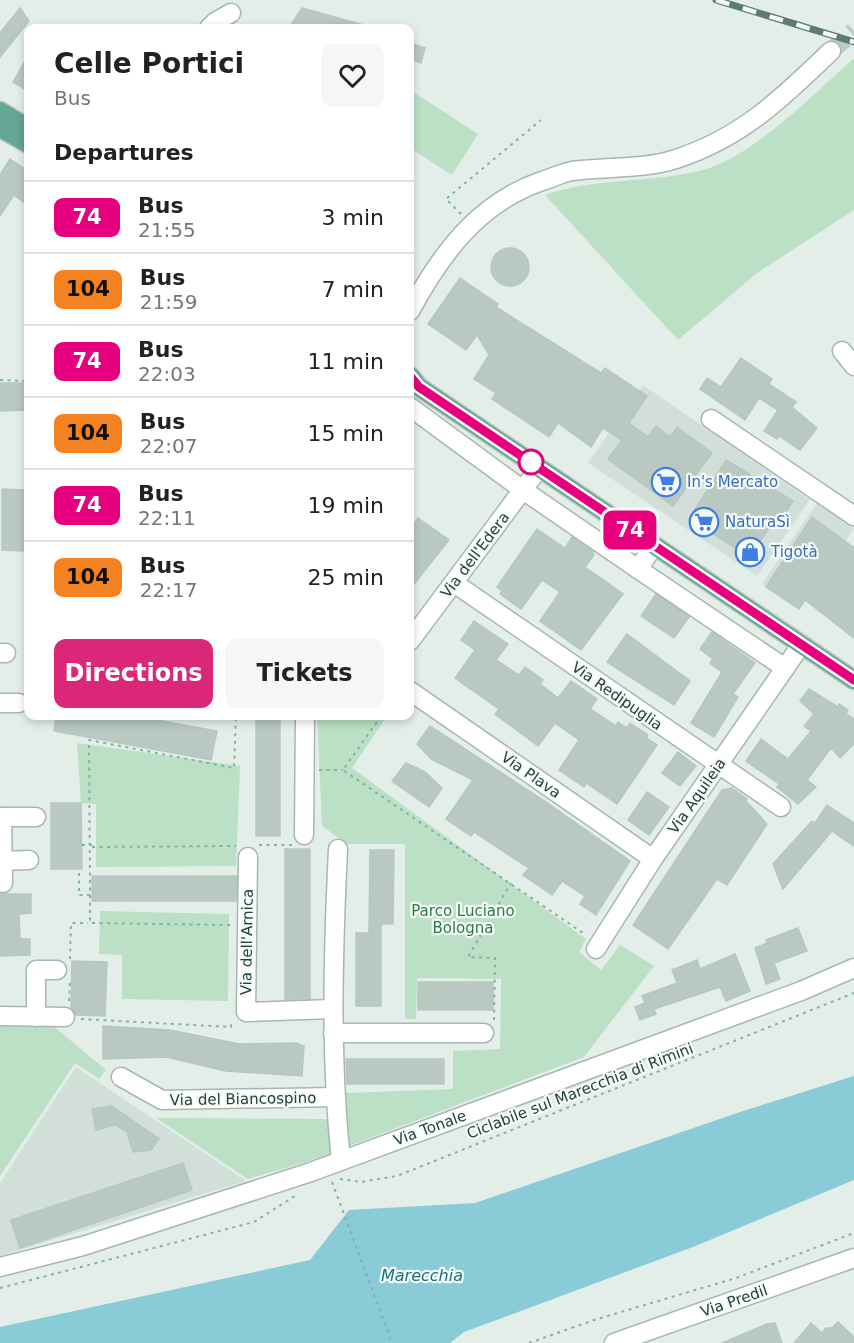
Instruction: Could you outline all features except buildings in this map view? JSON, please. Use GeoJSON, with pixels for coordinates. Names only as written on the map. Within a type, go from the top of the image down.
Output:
{"type":"FeatureCollection","features":[{"type":"Feature","properties":{"kind":"main road"},"geometry":{"type":"LineString","coordinates":[[0,125],[24,128]]}},
{"type":"Feature","properties":{"kind":"main road"},"geometry":{"type":"LineString","coordinates":[[0,125],[24,141]]}},
{"type":"Feature","properties":{"kind":"main road"},"geometry":{"type":"LineString","coordinates":[[414,383],[720,591],[852,676]]}},
{"type":"Feature","properties":{"kind":"street"},"geometry":{"type":"LineString","coordinates":[[213,24],[231,14]]}},
{"type":"Feature","properties":{"kind":"street"},"geometry":{"type":"LineString","coordinates":[[414,305],[454,240],[492,205],[527,186],[570,171],[645,166],[702,150],[741,130],[770,110],[831,51]]}},
{"type":"Feature","properties":{"kind":"street"},"geometry":{"type":"LineString","coordinates":[[414,292],[431,277]]}},
{"type":"Feature","properties":{"kind":"street"},"geometry":{"type":"LineString","coordinates":[[842,351],[854,366]]}},
{"type":"Feature","properties":{"kind":"street"},"geometry":{"type":"LineString","coordinates":[[414,410],[523,490],[785,668]]}},
{"type":"Feature","properties":{"kind":"street"},"geometry":{"type":"LineString","coordinates":[[711,419],[854,516]]}},
{"type":"Feature","properties":{"kind":"street","name":"Via dell'Edera"},"geometry":{"type":"LineString","coordinates":[[414,637],[539,468]]}},
{"type":"Feature","properties":{"kind":"street"},"geometry":{"type":"LineString","coordinates":[[638,569],[654,546]]}},
{"type":"Feature","properties":{"kind":"street","name":"Via Redipuglia"},"geometry":{"type":"LineString","coordinates":[[454,583],[717,765],[782,807]]}},
{"type":"Feature","properties":{"kind":"street"},"geometry":{"type":"LineString","coordinates":[[705,615],[720,591]]}},
{"type":"Feature","properties":{"kind":"street","name":"Via Aquileia"},"geometry":{"type":"LineString","coordinates":[[598,946],[653,859],[801,645]]}},
{"type":"Feature","properties":{"kind":"street","name":"Via Plava"},"geometry":{"type":"LineString","coordinates":[[414,694],[653,859]]}},
{"type":"Feature","properties":{"kind":"street"},"geometry":{"type":"LineString","coordinates":[[0,703],[19,703]]}},
{"type":"Feature","properties":{"kind":"street"},"geometry":{"type":"LineString","coordinates":[[304,835],[305,720]]}},
{"type":"Feature","properties":{"kind":"street"},"geometry":{"type":"LineString","coordinates":[[3,883],[1,817],[36,817]]}},
{"type":"Feature","properties":{"kind":"street","name":"Via dell'Arnica"},"geometry":{"type":"LineString","coordinates":[[248,849],[246,1012],[333,1009]]}},
{"type":"Feature","properties":{"kind":"street","name":"Via del Biancospino"},"geometry":{"type":"LineString","coordinates":[[338,849],[333,1033],[334,1097],[341,1160]]}},
{"type":"Feature","properties":{"kind":"street"},"geometry":{"type":"LineString","coordinates":[[1,861],[29,860]]}},
{"type":"Feature","properties":{"kind":"street","name":"Via Tonale"},"geometry":{"type":"LineString","coordinates":[[0,1267],[83,1246],[341,1160],[668,1041],[854,968]]}},
{"type":"Feature","properties":{"kind":"street"},"geometry":{"type":"LineString","coordinates":[[36,1017],[36,970],[65,971]]}},
{"type":"Feature","properties":{"kind":"street"},"geometry":{"type":"LineString","coordinates":[[0,1016],[72,1015]]}},
{"type":"Feature","properties":{"kind":"street"},"geometry":{"type":"LineString","coordinates":[[333,1033],[484,1033]]}},
{"type":"Feature","properties":{"kind":"street","name":"Via del Biancospino"},"geometry":{"type":"LineString","coordinates":[[121,1077],[162,1100],[334,1097]]}},
{"type":"Feature","properties":{"kind":"street","name":"Via Predil"},"geometry":{"type":"LineString","coordinates":[[614,1343],[854,1258]]}},
{"type":"Feature","properties":{"kind":"path"},"geometry":{"type":"LineString","coordinates":[[469,224],[447,199],[541,120]]}},
{"type":"Feature","properties":{"kind":"path"},"geometry":{"type":"LineString","coordinates":[[0,380],[24,381]]}},
{"type":"Feature","properties":{"kind":"path"},"geometry":{"type":"LineString","coordinates":[[90,923],[92,846],[89,740],[234,768],[236,720]]}},
{"type":"Feature","properties":{"kind":"path"},"geometry":{"type":"LineString","coordinates":[[343,770],[378,720]]}},
{"type":"Feature","properties":{"kind":"path"},"geometry":{"type":"LineString","coordinates":[[304,771],[343,770],[511,883],[598,946]]}},
{"type":"Feature","properties":{"kind":"path"},"geometry":{"type":"LineString","coordinates":[[82,845],[248,849],[302,845],[312,839],[304,835]]}},
{"type":"Feature","properties":{"kind":"path"},"geometry":{"type":"LineString","coordinates":[[79,873],[79,895],[90,895]]}},
{"type":"Feature","properties":{"kind":"path"},"geometry":{"type":"LineString","coordinates":[[484,1033],[494,1034],[495,958],[468,957],[511,883]]}},
{"type":"Feature","properties":{"kind":"path"},"geometry":{"type":"LineString","coordinates":[[231,1018],[231,1027],[72,1015],[65,971],[71,922],[247,925]]}},
{"type":"Feature","properties":{"kind":"path","name":"Ciclabile sul Marecchia di Rimini"},"geometry":{"type":"LineString","coordinates":[[392,1343],[332,1182],[342,1179],[361,1182],[397,1176],[854,993]]}},
{"type":"Feature","properties":{"kind":"path"},"geometry":{"type":"LineString","coordinates":[[0,1288],[254,1222],[282,1202]]}},
{"type":"Feature","properties":{"kind":"path"},"geometry":{"type":"LineString","coordinates":[[529,1343],[594,1320],[736,1278],[854,1233]]}},
{"type":"Feature","properties":{"kind":"shaded area"},"geometry":{"type":"Polygon","coordinates":[[[643,385],[810,500],[757,576],[588,463],[643,385]]]}},
{"type":"Feature","properties":{"kind":"shaded area"},"geometry":{"type":"Polygon","coordinates":[[[817,503],[854,528],[799,609],[762,584],[817,503]]]}},
{"type":"Feature","properties":{"kind":"shaded area"},"geometry":{"type":"Polygon","coordinates":[[[76,1067],[246,1181],[0,1256],[0,1183],[76,1067]]]}},
{"type":"Feature","properties":{"kind":"green space"},"geometry":{"type":"Polygon","coordinates":[[[854,58],[854,210],[757,273],[678,340],[545,195],[601,183],[680,175],[719,164],[739,154],[781,124],[854,58]]]}},
{"type":"Feature","properties":{"kind":"green space"},"geometry":{"type":"Polygon","coordinates":[[[414,93],[478,134],[452,175],[414,151],[414,93]]]}},
{"type":"Feature","properties":{"kind":"green space","name":"Parco Luciano Bologna"},"geometry":{"type":"Polygon","coordinates":[[[317,720],[384,720],[352,768],[586,939],[579,952],[601,970],[620,945],[654,966],[584,1057],[349,1146],[346,1093],[453,1089],[453,1051],[500,1049],[501,979],[417,978],[416,1019],[405,1019],[405,844],[347,844],[322,826],[317,720]]]}},
{"type":"Feature","properties":{"kind":"green space"},"geometry":{"type":"Polygon","coordinates":[[[77,743],[240,766],[236,866],[96,867],[96,804],[81,803],[77,743]]]}},
{"type":"Feature","properties":{"kind":"green space"},"geometry":{"type":"Polygon","coordinates":[[[100,911],[229,914],[228,1001],[122,999],[122,955],[99,954],[100,911]]]}},
{"type":"Feature","properties":{"kind":"green space"},"geometry":{"type":"Polygon","coordinates":[[[0,1023],[51,1024],[106,1070],[99,1079],[75,1063],[0,1176],[0,1023]]]}},
{"type":"Feature","properties":{"kind":"green space"},"geometry":{"type":"Polygon","coordinates":[[[156,1118],[330,1119],[330,1155],[248,1179],[156,1118]]]}},
{"type":"Feature","properties":{"kind":"water","name":"Marecchia"},"geometry":{"type":"Polygon","coordinates":[[[854,1076],[854,1180],[693,1247],[464,1332],[450,1343],[0,1343],[0,1327],[310,1260],[349,1210],[475,1203],[740,1112],[854,1076]]]}},
{"type":"Feature","properties":{"kind":"tunnel"},"geometry":{"type":"LineString","coordinates":[[831,51],[854,31]]}},
{"type":"Feature","properties":{"kind":"railway"},"geometry":{"type":"LineString","coordinates":[[716,0],[854,42]]}},
{"type":"Feature","properties":{"kind":"bus line","name":"74"},"geometry":{"type":"LineString","coordinates":[[414,381],[419,387],[854,680]]}},
{"type":"Feature","properties":{"kind":"place","name":"In's Mercato"},"geometry":{"type":"Point","coordinates":[666,482]}},
{"type":"Feature","properties":{"kind":"place","name":"NaturaSì"},"geometry":{"type":"Point","coordinates":[704,522]}},
{"type":"Feature","properties":{"kind":"place","name":"Tigotà"},"geometry":{"type":"Point","coordinates":[750,552]}}]}
